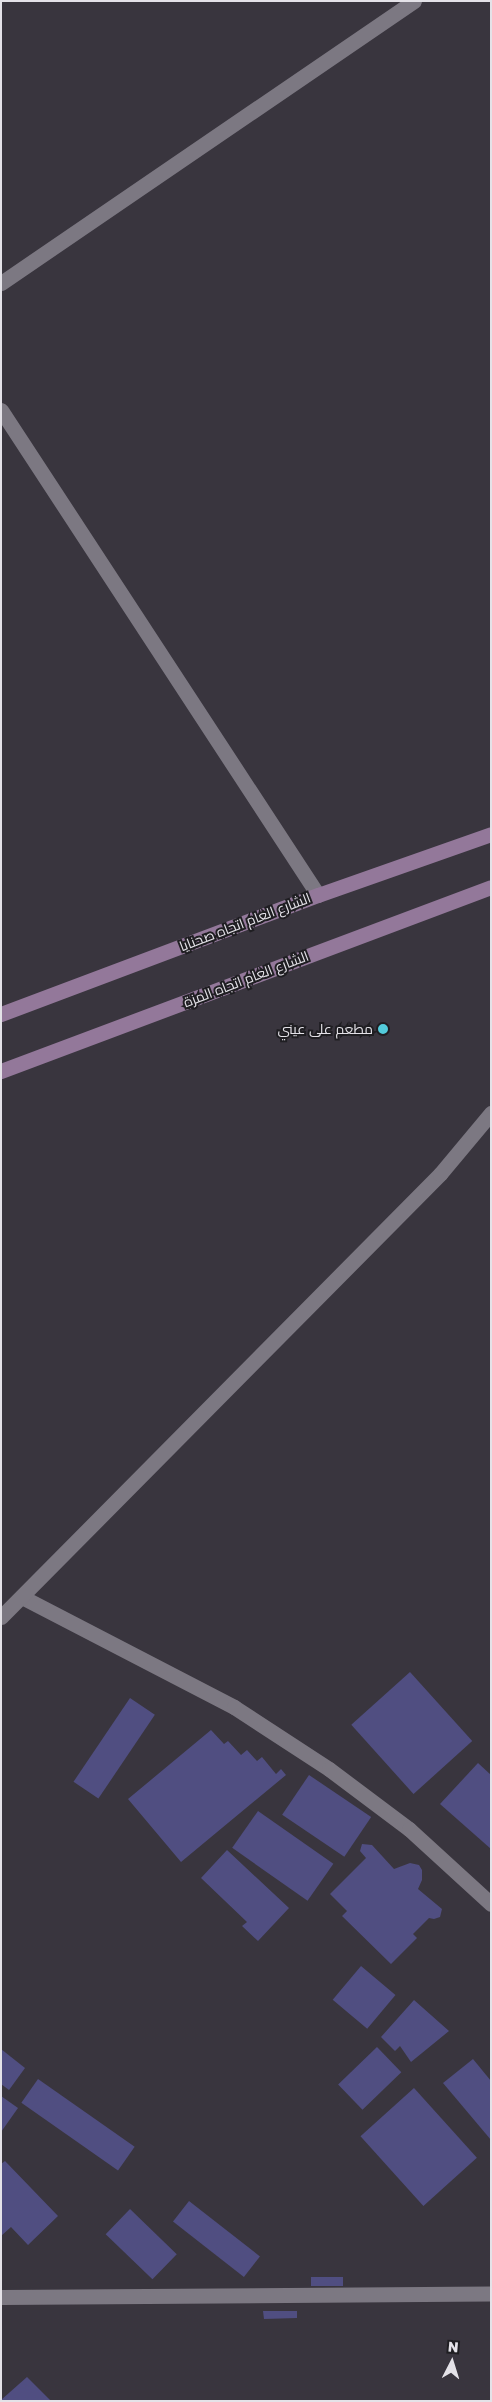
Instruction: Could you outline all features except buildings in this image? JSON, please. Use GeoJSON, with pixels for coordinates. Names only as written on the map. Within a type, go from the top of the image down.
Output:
{"type":"FeatureCollection","features":[{"type":"Feature","properties":{"kind":"main road","name":"الشارع العام اتجاه صحنايا"},"geometry":{"type":"LineString","coordinates":[[1,1014],[318,895],[491,834]]}},
{"type":"Feature","properties":{"kind":"main road","name":"الشارع العام اتجاه المزة"},"geometry":{"type":"LineString","coordinates":[[1,1070],[491,887]]}},
{"type":"Feature","properties":{"kind":"street"},"geometry":{"type":"LineString","coordinates":[[1,283],[414,1]]}},
{"type":"Feature","properties":{"kind":"street"},"geometry":{"type":"LineString","coordinates":[[1,410],[318,895]]}},
{"type":"Feature","properties":{"kind":"street"},"geometry":{"type":"LineString","coordinates":[[1,1617],[433,1182],[491,1113]]}},
{"type":"Feature","properties":{"kind":"street"},"geometry":{"type":"LineString","coordinates":[[22,1596],[234,1707],[329,1769],[408,1829],[491,1904]]}},
{"type":"Feature","properties":{"kind":"street"},"geometry":{"type":"LineString","coordinates":[[1,2297],[491,2294]]}},
{"type":"Feature","properties":{"kind":"place","name":"مطعم على عيني"},"geometry":{"type":"Point","coordinates":[383,1029]}}]}
